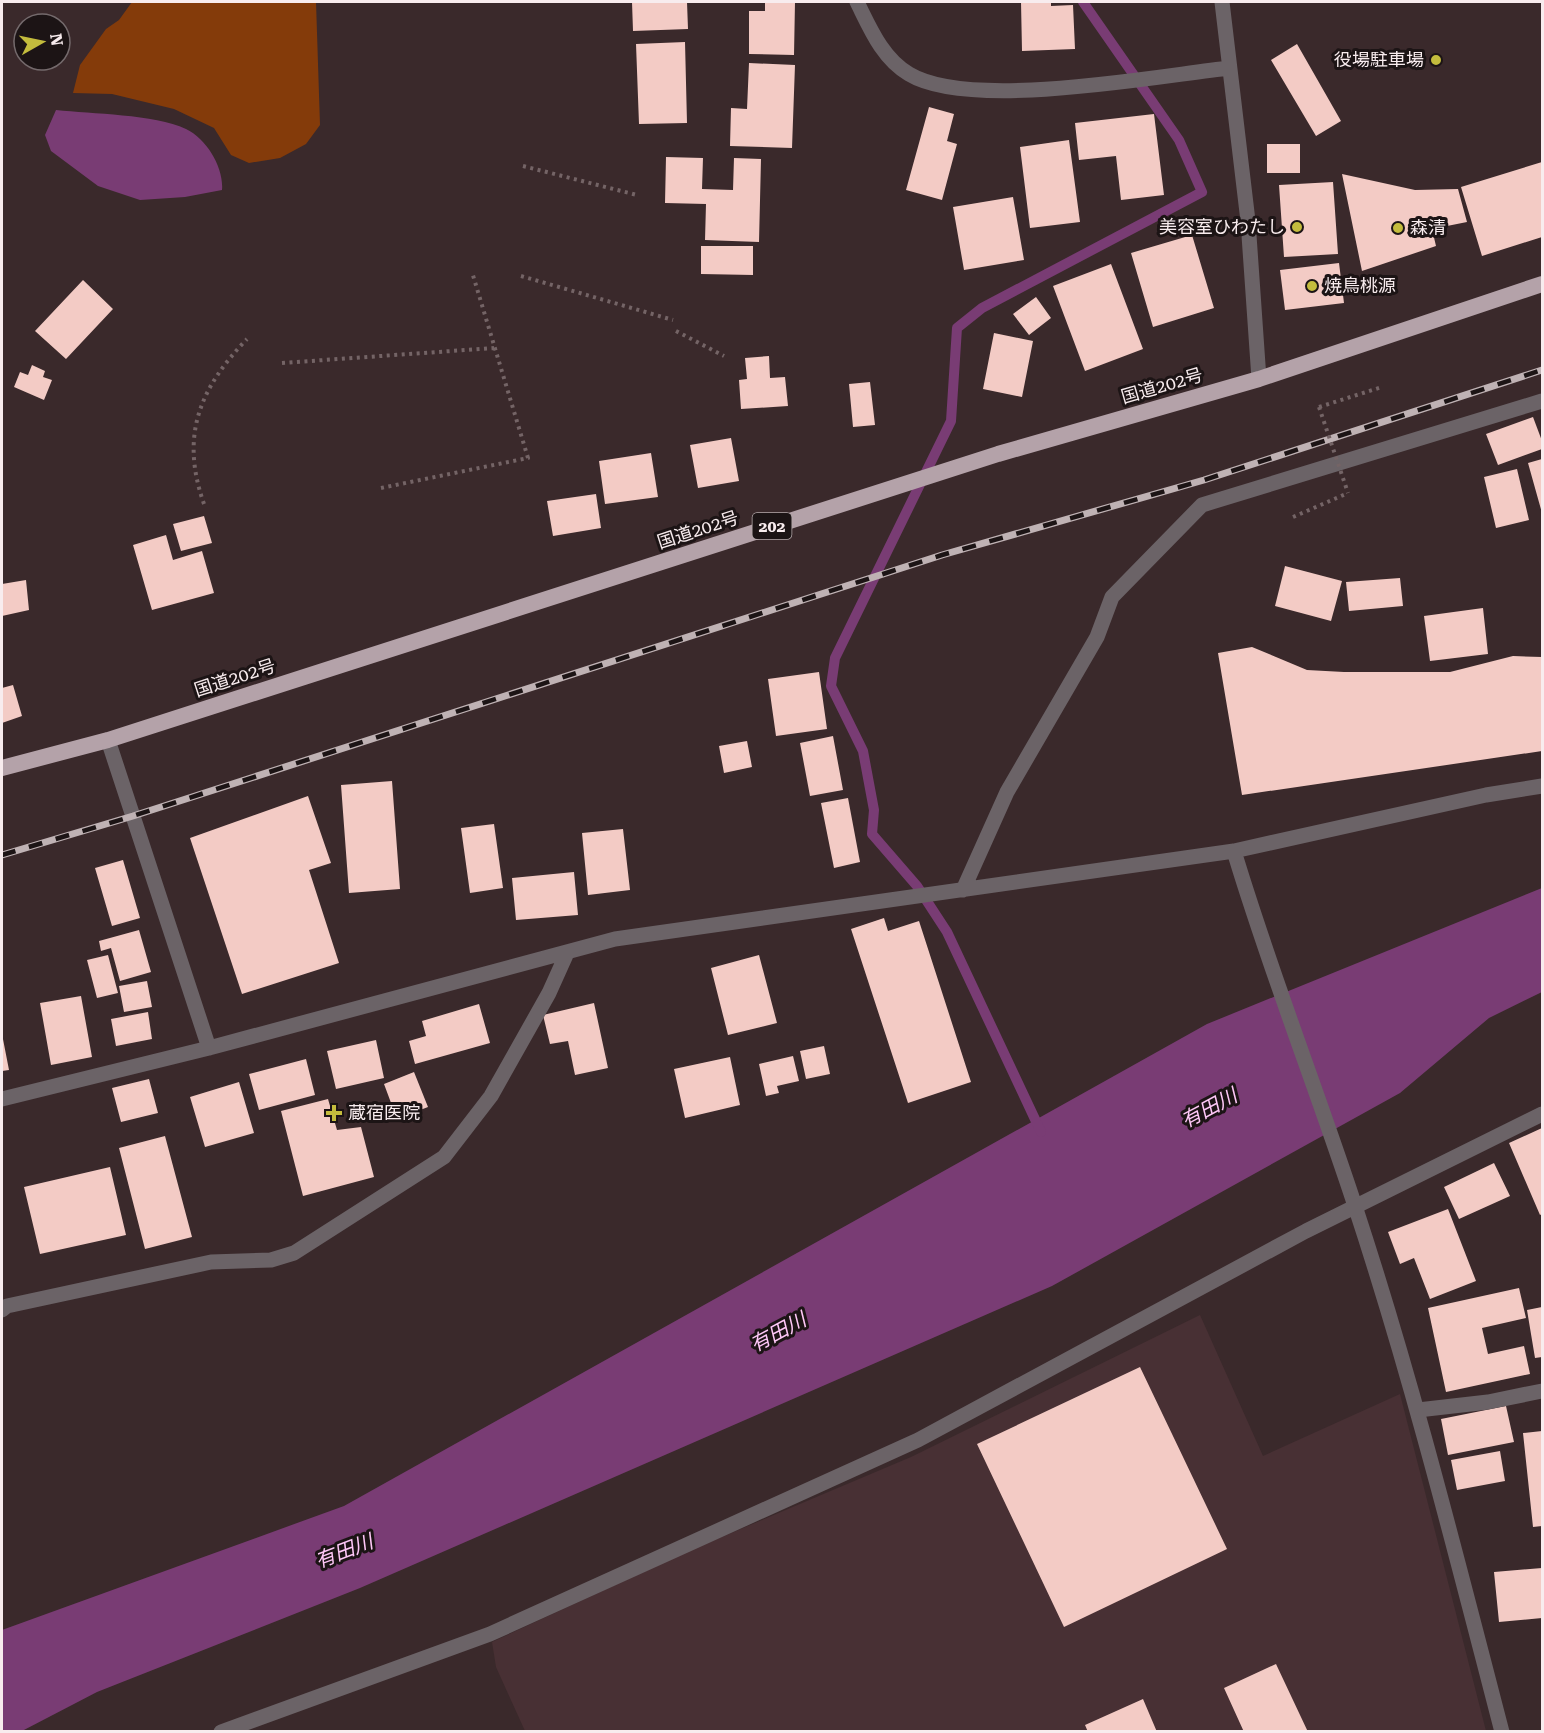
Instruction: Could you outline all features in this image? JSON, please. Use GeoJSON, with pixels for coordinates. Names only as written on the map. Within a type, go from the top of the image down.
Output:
{"type":"FeatureCollection","features":[{"type":"Feature","properties":{"kind":"highway","name":"国道202号"},"geometry":{"type":"LineString","coordinates":[[2,768],[108,740],[986,458],[1258,379],[1542,284]]}},
{"type":"Feature","properties":{"kind":"street"},"geometry":{"type":"LineString","coordinates":[[857,2],[876,39],[891,60],[910,75],[945,88],[1046,89],[1229,68]]}},
{"type":"Feature","properties":{"kind":"street"},"geometry":{"type":"LineString","coordinates":[[1222,2],[1248,221],[1258,379]]}},
{"type":"Feature","properties":{"kind":"street"},"geometry":{"type":"LineString","coordinates":[[963,890],[1007,792],[1097,637],[1112,597],[1202,505],[1542,401]]}},
{"type":"Feature","properties":{"kind":"street"},"geometry":{"type":"LineString","coordinates":[[108,740],[209,1048]]}},
{"type":"Feature","properties":{"kind":"street"},"geometry":{"type":"LineString","coordinates":[[2,1099],[209,1048],[615,939],[1234,851],[1486,795],[1542,786]]}},
{"type":"Feature","properties":{"kind":"street"},"geometry":{"type":"LineString","coordinates":[[1234,851],[1255,921],[1355,1206],[1418,1410],[1502,1731]]}},
{"type":"Feature","properties":{"kind":"street"},"geometry":{"type":"LineString","coordinates":[[2,1310],[16,1304],[211,1263],[271,1260],[294,1253],[444,1157],[491,1096],[549,993],[567,953]]}},
{"type":"Feature","properties":{"kind":"street"},"geometry":{"type":"LineString","coordinates":[[222,1731],[490,1634],[908,1444],[1355,1206],[1542,1114]]}},
{"type":"Feature","properties":{"kind":"street"},"geometry":{"type":"LineString","coordinates":[[1418,1410],[1488,1402],[1542,1391]]}},
{"type":"Feature","properties":{"kind":"path"},"geometry":{"type":"LineString","coordinates":[[523,166],[637,195]]}},
{"type":"Feature","properties":{"kind":"path"},"geometry":{"type":"LineString","coordinates":[[381,488],[528,458],[472,272]]}},
{"type":"Feature","properties":{"kind":"path"},"geometry":{"type":"LineString","coordinates":[[521,276],[673,320]]}},
{"type":"Feature","properties":{"kind":"path"},"geometry":{"type":"LineString","coordinates":[[676,331],[724,356]]}},
{"type":"Feature","properties":{"kind":"path"},"geometry":{"type":"LineString","coordinates":[[204,504],[197,485],[193,448],[199,413],[210,383],[247,339]]}},
{"type":"Feature","properties":{"kind":"path"},"geometry":{"type":"LineString","coordinates":[[282,363],[494,348]]}},
{"type":"Feature","properties":{"kind":"path"},"geometry":{"type":"LineString","coordinates":[[1293,518],[1348,493],[1319,407],[1382,387]]}},
{"type":"Feature","properties":{"kind":"shaded area"},"geometry":{"type":"Polygon","coordinates":[[[132,2],[316,2],[320,125],[306,144],[280,158],[249,163],[231,155],[214,128],[174,109],[112,94],[73,93],[80,65],[106,29],[119,20],[132,2]]]}},
{"type":"Feature","properties":{"kind":"shaded area"},"geometry":{"type":"Polygon","coordinates":[[[1200,1315],[1263,1456],[1400,1394],[1486,1731],[525,1731],[496,1667],[492,1642],[691,1550],[911,1457],[1200,1315]]]}},
{"type":"Feature","properties":{"kind":"water"},"geometry":{"type":"Polygon","coordinates":[[[56,110],[140,117],[186,129],[201,140],[213,155],[220,173],[222,190],[185,197],[140,200],[98,186],[51,151],[45,135],[56,110]]]}},
{"type":"Feature","properties":{"kind":"water","name":"有田川"},"geometry":{"type":"Polygon","coordinates":[[[1542,888],[1542,992],[1489,1018],[1400,1093],[1052,1286],[360,1588],[97,1692],[22,1731],[2,1732],[2,1630],[344,1506],[1207,1024],[1542,888]]]}},
{"type":"Feature","properties":{"kind":"building"},"geometry":{"type":"Polygon","coordinates":[[[632,2],[687,2],[688,29],[633,31],[632,2]]]}},
{"type":"Feature","properties":{"kind":"building"},"geometry":{"type":"Polygon","coordinates":[[[765,2],[795,2],[794,55],[749,54],[749,11],[765,11],[765,2]]]}},
{"type":"Feature","properties":{"kind":"building"},"geometry":{"type":"Polygon","coordinates":[[[1021,2],[1051,2],[1051,6],[1073,5],[1075,49],[1022,51],[1021,2]]]}},
{"type":"Feature","properties":{"kind":"building"},"geometry":{"type":"Polygon","coordinates":[[[685,42],[687,123],[639,124],[636,44],[685,42]]]}},
{"type":"Feature","properties":{"kind":"building"},"geometry":{"type":"Polygon","coordinates":[[[1297,44],[1341,121],[1316,136],[1271,60],[1297,44]]]}},
{"type":"Feature","properties":{"kind":"building"},"geometry":{"type":"Polygon","coordinates":[[[749,63],[795,65],[792,148],[730,146],[731,108],[747,109],[749,63]]]}},
{"type":"Feature","properties":{"kind":"building"},"geometry":{"type":"Polygon","coordinates":[[[929,107],[954,114],[947,141],[957,144],[942,200],[906,190],[929,107]]]}},
{"type":"Feature","properties":{"kind":"building"},"geometry":{"type":"Polygon","coordinates":[[[1154,114],[1164,195],[1121,200],[1116,156],[1079,160],[1075,123],[1154,114]]]}},
{"type":"Feature","properties":{"kind":"building"},"geometry":{"type":"Polygon","coordinates":[[[1069,140],[1080,222],[1030,228],[1020,147],[1069,140]]]}},
{"type":"Feature","properties":{"kind":"building"},"geometry":{"type":"Polygon","coordinates":[[[1267,144],[1300,144],[1300,173],[1267,173],[1267,144]]]}},
{"type":"Feature","properties":{"kind":"building"},"geometry":{"type":"Polygon","coordinates":[[[666,157],[703,158],[702,189],[733,190],[734,158],[761,159],[759,242],[705,240],[706,204],[665,203],[666,157]]]}},
{"type":"Feature","properties":{"kind":"building"},"geometry":{"type":"Polygon","coordinates":[[[1542,162],[1542,237],[1482,256],[1461,187],[1542,162]]]}},
{"type":"Feature","properties":{"kind":"building"},"geometry":{"type":"Polygon","coordinates":[[[1342,174],[1415,190],[1458,189],[1467,222],[1432,229],[1436,246],[1362,271],[1342,174]]]}},
{"type":"Feature","properties":{"kind":"building"},"geometry":{"type":"Polygon","coordinates":[[[1333,182],[1338,254],[1284,257],[1279,185],[1333,182]]]}},
{"type":"Feature","properties":{"kind":"building"},"geometry":{"type":"Polygon","coordinates":[[[1013,197],[1024,260],[964,270],[953,207],[1013,197]]]}},
{"type":"Feature","properties":{"kind":"building"},"geometry":{"type":"Polygon","coordinates":[[[1192,235],[1214,308],[1153,327],[1131,253],[1192,235]]]}},
{"type":"Feature","properties":{"kind":"building"},"geometry":{"type":"Polygon","coordinates":[[[701,246],[753,246],[753,275],[701,274],[701,246]]]}},
{"type":"Feature","properties":{"kind":"building","name":"焼鳥桃源"},"geometry":{"type":"Polygon","coordinates":[[[1339,263],[1344,303],[1285,310],[1280,270],[1339,263]]]}},
{"type":"Feature","properties":{"kind":"building"},"geometry":{"type":"Polygon","coordinates":[[[1111,264],[1143,349],[1085,371],[1053,286],[1111,264]]]}},
{"type":"Feature","properties":{"kind":"building"},"geometry":{"type":"Polygon","coordinates":[[[83,280],[113,309],[66,359],[35,331],[83,280]]]}},
{"type":"Feature","properties":{"kind":"building"},"geometry":{"type":"Polygon","coordinates":[[[1036,297],[1051,318],[1029,335],[1013,314],[1036,297]]]}},
{"type":"Feature","properties":{"kind":"building"},"geometry":{"type":"Polygon","coordinates":[[[994,333],[1033,341],[1022,397],[983,389],[994,333]]]}},
{"type":"Feature","properties":{"kind":"building"},"geometry":{"type":"Polygon","coordinates":[[[769,356],[770,378],[785,377],[788,406],[741,409],[739,380],[747,379],[745,358],[769,356]]]}},
{"type":"Feature","properties":{"kind":"building"},"geometry":{"type":"Polygon","coordinates":[[[32,365],[45,371],[43,377],[52,380],[44,400],[14,387],[20,372],[28,375],[32,365]]]}},
{"type":"Feature","properties":{"kind":"building"},"geometry":{"type":"Polygon","coordinates":[[[870,382],[875,425],[853,427],[849,384],[870,382]]]}},
{"type":"Feature","properties":{"kind":"building"},"geometry":{"type":"Polygon","coordinates":[[[1533,417],[1542,441],[1542,449],[1498,465],[1486,434],[1533,417]]]}},
{"type":"Feature","properties":{"kind":"building"},"geometry":{"type":"Polygon","coordinates":[[[731,438],[739,481],[698,488],[690,445],[731,438]]]}},
{"type":"Feature","properties":{"kind":"building"},"geometry":{"type":"Polygon","coordinates":[[[651,453],[658,497],[605,504],[599,461],[651,453]]]}},
{"type":"Feature","properties":{"kind":"building"},"geometry":{"type":"Polygon","coordinates":[[[1542,459],[1542,513],[1528,463],[1542,459]]]}},
{"type":"Feature","properties":{"kind":"building"},"geometry":{"type":"Polygon","coordinates":[[[1517,469],[1529,520],[1496,528],[1484,477],[1517,469]]]}},
{"type":"Feature","properties":{"kind":"building"},"geometry":{"type":"Polygon","coordinates":[[[596,494],[601,528],[553,536],[547,501],[596,494]]]}},
{"type":"Feature","properties":{"kind":"building"},"geometry":{"type":"Polygon","coordinates":[[[204,516],[212,543],[181,551],[173,524],[204,516]]]}},
{"type":"Feature","properties":{"kind":"building"},"geometry":{"type":"Polygon","coordinates":[[[166,535],[173,560],[202,551],[214,593],[152,610],[133,545],[166,535]]]}},
{"type":"Feature","properties":{"kind":"building"},"geometry":{"type":"Polygon","coordinates":[[[1285,566],[1342,581],[1331,621],[1275,606],[1285,566]]]}},
{"type":"Feature","properties":{"kind":"building"},"geometry":{"type":"Polygon","coordinates":[[[1400,578],[1403,606],[1349,611],[1346,582],[1400,578]]]}},
{"type":"Feature","properties":{"kind":"building"},"geometry":{"type":"Polygon","coordinates":[[[26,580],[29,610],[2,616],[2,584],[26,580]]]}},
{"type":"Feature","properties":{"kind":"building"},"geometry":{"type":"Polygon","coordinates":[[[1483,608],[1488,654],[1430,661],[1424,616],[1483,608]]]}},
{"type":"Feature","properties":{"kind":"building"},"geometry":{"type":"Polygon","coordinates":[[[1252,647],[1307,670],[1344,672],[1450,672],[1513,656],[1542,657],[1542,751],[1242,795],[1218,653],[1252,647]]]}},
{"type":"Feature","properties":{"kind":"building"},"geometry":{"type":"Polygon","coordinates":[[[819,672],[827,729],[776,736],[768,679],[819,672]]]}},
{"type":"Feature","properties":{"kind":"building"},"geometry":{"type":"Polygon","coordinates":[[[13,685],[22,716],[2,723],[2,688],[13,685]]]}},
{"type":"Feature","properties":{"kind":"building"},"geometry":{"type":"Polygon","coordinates":[[[833,736],[843,790],[810,796],[800,743],[833,736]]]}},
{"type":"Feature","properties":{"kind":"building"},"geometry":{"type":"Polygon","coordinates":[[[747,741],[752,767],[724,773],[719,746],[747,741]]]}},
{"type":"Feature","properties":{"kind":"building"},"geometry":{"type":"Polygon","coordinates":[[[392,781],[400,889],[349,893],[341,785],[392,781]]]}},
{"type":"Feature","properties":{"kind":"building"},"geometry":{"type":"Polygon","coordinates":[[[308,796],[331,863],[309,870],[339,963],[242,994],[190,838],[308,796]]]}},
{"type":"Feature","properties":{"kind":"building"},"geometry":{"type":"Polygon","coordinates":[[[848,798],[860,862],[834,868],[821,803],[848,798]]]}},
{"type":"Feature","properties":{"kind":"building"},"geometry":{"type":"Polygon","coordinates":[[[494,824],[503,888],[470,893],[461,828],[494,824]]]}},
{"type":"Feature","properties":{"kind":"building"},"geometry":{"type":"Polygon","coordinates":[[[623,829],[630,890],[588,895],[582,833],[623,829]]]}},
{"type":"Feature","properties":{"kind":"building"},"geometry":{"type":"Polygon","coordinates":[[[123,860],[140,918],[112,926],[95,868],[123,860]]]}},
{"type":"Feature","properties":{"kind":"building"},"geometry":{"type":"Polygon","coordinates":[[[574,872],[578,915],[516,920],[512,878],[574,872]]]}},
{"type":"Feature","properties":{"kind":"building"},"geometry":{"type":"Polygon","coordinates":[[[884,918],[888,931],[919,921],[971,1082],[908,1103],[851,929],[884,918]]]}},
{"type":"Feature","properties":{"kind":"building"},"geometry":{"type":"Polygon","coordinates":[[[139,930],[151,972],[120,981],[111,948],[101,951],[99,941],[139,930]]]}},
{"type":"Feature","properties":{"kind":"building"},"geometry":{"type":"Polygon","coordinates":[[[108,955],[118,993],[97,998],[87,960],[108,955]]]}},
{"type":"Feature","properties":{"kind":"building"},"geometry":{"type":"Polygon","coordinates":[[[759,955],[777,1023],[728,1035],[711,968],[759,955]]]}},
{"type":"Feature","properties":{"kind":"building"},"geometry":{"type":"Polygon","coordinates":[[[147,981],[152,1007],[124,1012],[119,986],[147,981]]]}},
{"type":"Feature","properties":{"kind":"building"},"geometry":{"type":"Polygon","coordinates":[[[81,996],[92,1057],[51,1065],[40,1003],[81,996]]]}},
{"type":"Feature","properties":{"kind":"building"},"geometry":{"type":"Polygon","coordinates":[[[594,1003],[608,1068],[575,1075],[568,1041],[550,1044],[543,1015],[594,1003]]]}},
{"type":"Feature","properties":{"kind":"building"},"geometry":{"type":"Polygon","coordinates":[[[479,1004],[490,1043],[415,1064],[409,1041],[426,1036],[422,1021],[479,1004]]]}},
{"type":"Feature","properties":{"kind":"building"},"geometry":{"type":"Polygon","coordinates":[[[148,1012],[152,1039],[116,1046],[111,1019],[148,1012]]]}},
{"type":"Feature","properties":{"kind":"building"},"geometry":{"type":"Polygon","coordinates":[[[2,1034],[9,1070],[2,1071],[2,1034]]]}},
{"type":"Feature","properties":{"kind":"building"},"geometry":{"type":"Polygon","coordinates":[[[376,1040],[384,1078],[336,1089],[327,1051],[376,1040]]]}},
{"type":"Feature","properties":{"kind":"building"},"geometry":{"type":"Polygon","coordinates":[[[824,1046],[830,1074],[806,1079],[800,1051],[824,1046]]]}},
{"type":"Feature","properties":{"kind":"building"},"geometry":{"type":"Polygon","coordinates":[[[793,1056],[799,1081],[777,1086],[779,1093],[766,1096],[759,1064],[793,1056]]]}},
{"type":"Feature","properties":{"kind":"building"},"geometry":{"type":"Polygon","coordinates":[[[730,1057],[740,1105],[685,1118],[674,1069],[730,1057]]]}},
{"type":"Feature","properties":{"kind":"building"},"geometry":{"type":"Polygon","coordinates":[[[306,1059],[315,1095],[259,1110],[249,1074],[306,1059]]]}},
{"type":"Feature","properties":{"kind":"building"},"geometry":{"type":"Polygon","coordinates":[[[414,1072],[428,1107],[397,1119],[384,1084],[414,1072]]]}},
{"type":"Feature","properties":{"kind":"building"},"geometry":{"type":"Polygon","coordinates":[[[149,1079],[158,1113],[121,1122],[112,1088],[149,1079]]]}},
{"type":"Feature","properties":{"kind":"building"},"geometry":{"type":"Polygon","coordinates":[[[239,1082],[254,1133],[205,1147],[190,1097],[239,1082]]]}},
{"type":"Feature","properties":{"kind":"building"},"geometry":{"type":"Polygon","coordinates":[[[328,1099],[337,1130],[361,1127],[374,1177],[303,1196],[281,1111],[328,1099]]]}},
{"type":"Feature","properties":{"kind":"building"},"geometry":{"type":"Polygon","coordinates":[[[1542,1128],[1542,1214],[1540,1215],[1509,1143],[1542,1128]]]}},
{"type":"Feature","properties":{"kind":"building"},"geometry":{"type":"Polygon","coordinates":[[[165,1136],[192,1237],[145,1249],[119,1148],[165,1136]]]}},
{"type":"Feature","properties":{"kind":"building"},"geometry":{"type":"Polygon","coordinates":[[[1494,1163],[1510,1196],[1459,1219],[1444,1187],[1494,1163]]]}},
{"type":"Feature","properties":{"kind":"building"},"geometry":{"type":"Polygon","coordinates":[[[110,1167],[126,1235],[40,1254],[24,1187],[110,1167]]]}},
{"type":"Feature","properties":{"kind":"building"},"geometry":{"type":"Polygon","coordinates":[[[1448,1209],[1476,1281],[1430,1299],[1414,1258],[1400,1264],[1388,1232],[1448,1209]]]}},
{"type":"Feature","properties":{"kind":"building"},"geometry":{"type":"Polygon","coordinates":[[[1519,1288],[1526,1318],[1482,1328],[1488,1354],[1524,1346],[1530,1374],[1446,1392],[1428,1308],[1519,1288]]]}},
{"type":"Feature","properties":{"kind":"building"},"geometry":{"type":"Polygon","coordinates":[[[1542,1307],[1542,1357],[1535,1358],[1527,1310],[1542,1307]]]}},
{"type":"Feature","properties":{"kind":"building"},"geometry":{"type":"Polygon","coordinates":[[[1140,1367],[1227,1549],[1064,1627],[977,1444],[1140,1367]]]}},
{"type":"Feature","properties":{"kind":"building"},"geometry":{"type":"Polygon","coordinates":[[[1506,1406],[1514,1442],[1448,1455],[1441,1419],[1506,1406]]]}},
{"type":"Feature","properties":{"kind":"building"},"geometry":{"type":"Polygon","coordinates":[[[1542,1431],[1542,1526],[1533,1527],[1523,1433],[1542,1431]]]}},
{"type":"Feature","properties":{"kind":"building"},"geometry":{"type":"Polygon","coordinates":[[[1500,1451],[1505,1481],[1457,1490],[1451,1460],[1500,1451]]]}},
{"type":"Feature","properties":{"kind":"building"},"geometry":{"type":"Polygon","coordinates":[[[1542,1568],[1542,1618],[1499,1622],[1494,1572],[1542,1568]]]}},
{"type":"Feature","properties":{"kind":"building"},"geometry":{"type":"Polygon","coordinates":[[[1276,1664],[1308,1732],[1244,1732],[1224,1688],[1276,1664]]]}},
{"type":"Feature","properties":{"kind":"building"},"geometry":{"type":"Polygon","coordinates":[[[1143,1699],[1157,1732],[1088,1732],[1085,1725],[1143,1699]]]}},
{"type":"Feature","properties":{"kind":"waterway"},"geometry":{"type":"LineString","coordinates":[[1041,1132],[947,932],[917,886],[872,834],[874,810],[863,751],[831,686],[835,658],[951,421],[957,328],[982,308],[1202,192],[1179,140],[1083,2]]}},
{"type":"Feature","properties":{"kind":"railway"},"geometry":{"type":"LineString","coordinates":[[2,855],[133,816],[942,555],[1204,480],[1542,370]]}},
{"type":"Feature","properties":{"kind":"place","name":"役場駐車場"},"geometry":{"type":"Point","coordinates":[1436,60]}},
{"type":"Feature","properties":{"kind":"place","name":"美容室ひわたし"},"geometry":{"type":"Point","coordinates":[1297,227]}},
{"type":"Feature","properties":{"kind":"place","name":"森清"},"geometry":{"type":"Point","coordinates":[1398,228]}},
{"type":"Feature","properties":{"kind":"place","name":"焼鳥桃源"},"geometry":{"type":"Point","coordinates":[1312,286]}},
{"type":"Feature","properties":{"kind":"place","name":"蔵宿医院"},"geometry":{"type":"Point","coordinates":[334,1113]}}]}
